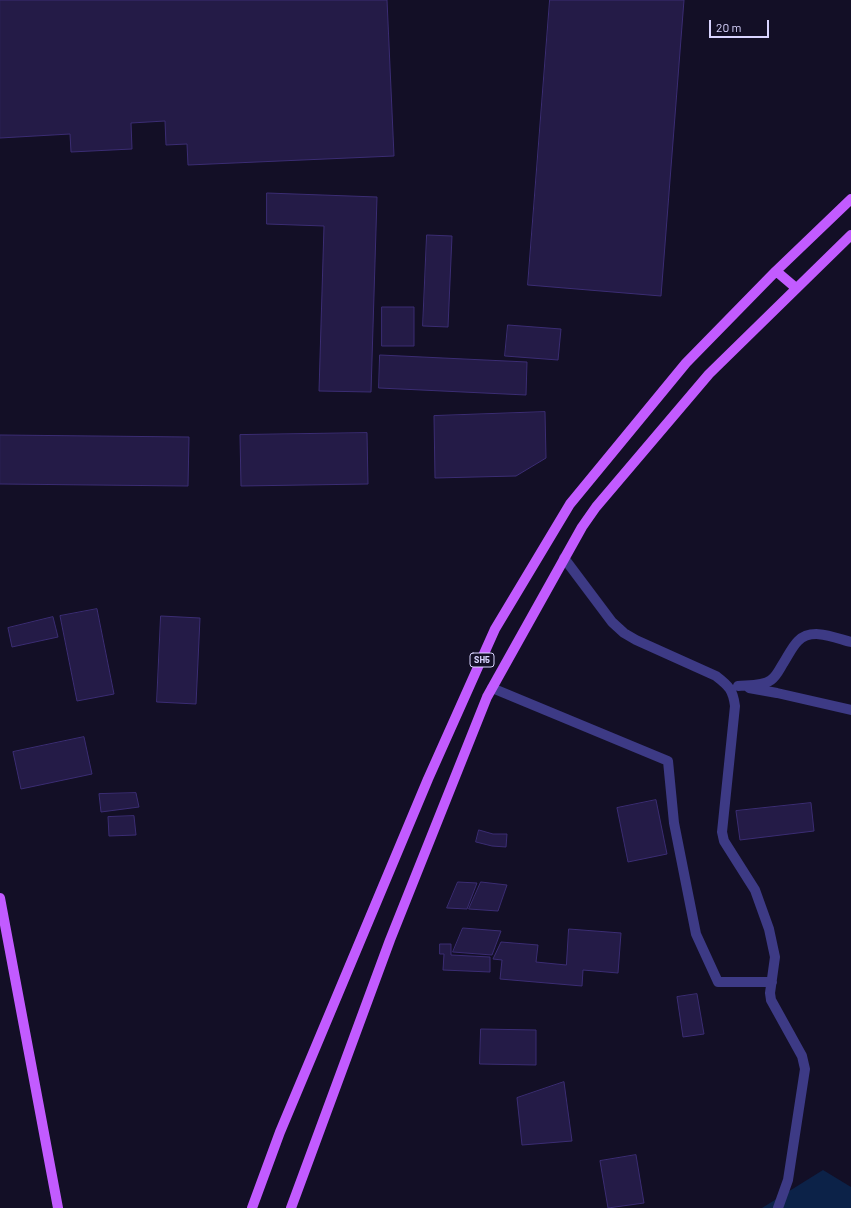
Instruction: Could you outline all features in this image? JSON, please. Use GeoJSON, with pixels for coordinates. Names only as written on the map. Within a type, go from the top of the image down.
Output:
{"type":"FeatureCollection","features":[{"type":"Feature","properties":{"kind":"main road","name":"SH5"},"geometry":{"type":"LineString","coordinates":[[252,1208],[280,1132],[424,787],[495,629],[570,504],[686,363],[776,271],[851,199]]}},
{"type":"Feature","properties":{"kind":"main road","name":"SH5"},"geometry":{"type":"LineString","coordinates":[[291,1208],[390,940],[492,688],[588,516],[709,374],[851,234]]}},
{"type":"Feature","properties":{"kind":"main road"},"geometry":{"type":"LineString","coordinates":[[776,271],[796,288]]}},
{"type":"Feature","properties":{"kind":"main road"},"geometry":{"type":"LineString","coordinates":[[0,898],[58,1208]]}},
{"type":"Feature","properties":{"kind":"street"},"geometry":{"type":"LineString","coordinates":[[564,558],[612,622],[624,633],[636,640],[716,676],[733,686],[777,693],[851,710]]}},
{"type":"Feature","properties":{"kind":"street"},"geometry":{"type":"LineString","coordinates":[[733,686],[762,683],[771,680],[797,642],[804,636],[812,634],[821,635],[851,642]]}},
{"type":"Feature","properties":{"kind":"street"},"geometry":{"type":"LineString","coordinates":[[733,686],[735,706],[722,832],[724,841],[755,890],[762,908],[775,957],[771,1000],[802,1056],[805,1070],[788,1180],[778,1208]]}},
{"type":"Feature","properties":{"kind":"street"},"geometry":{"type":"LineString","coordinates":[[492,688],[668,761],[674,823],[696,934],[718,982],[772,982]]}},
{"type":"Feature","properties":{"kind":"water"},"geometry":{"type":"Polygon","coordinates":[[[823,1170],[851,1187],[851,1208],[762,1208],[823,1170]]]}},
{"type":"Feature","properties":{"kind":"building"},"geometry":{"type":"Polygon","coordinates":[[[0,0],[387,0],[394,156],[188,165],[187,144],[166,145],[165,121],[131,123],[132,149],[71,152],[70,134],[0,138],[0,0]]]}},
{"type":"Feature","properties":{"kind":"building"},"geometry":{"type":"Polygon","coordinates":[[[550,0],[684,0],[661,296],[528,285],[550,0]]]}},
{"type":"Feature","properties":{"kind":"building"},"geometry":{"type":"Polygon","coordinates":[[[267,193],[377,197],[371,392],[319,391],[324,226],[267,224],[267,193]]]}},
{"type":"Feature","properties":{"kind":"building"},"geometry":{"type":"Polygon","coordinates":[[[427,235],[452,236],[448,327],[423,326],[427,235]]]}},
{"type":"Feature","properties":{"kind":"building"},"geometry":{"type":"Polygon","coordinates":[[[382,307],[414,307],[414,346],[382,346],[382,307]]]}},
{"type":"Feature","properties":{"kind":"building"},"geometry":{"type":"Polygon","coordinates":[[[508,325],[561,329],[558,360],[505,356],[508,325]]]}},
{"type":"Feature","properties":{"kind":"building"},"geometry":{"type":"Polygon","coordinates":[[[380,355],[527,362],[526,395],[379,388],[380,355]]]}},
{"type":"Feature","properties":{"kind":"building"},"geometry":{"type":"Polygon","coordinates":[[[545,412],[546,458],[516,476],[435,478],[434,416],[545,412]]]}},
{"type":"Feature","properties":{"kind":"building"},"geometry":{"type":"Polygon","coordinates":[[[367,433],[368,484],[241,486],[240,435],[367,433]]]}},
{"type":"Feature","properties":{"kind":"building"},"geometry":{"type":"Polygon","coordinates":[[[0,435],[189,437],[188,486],[0,484],[0,435]]]}},
{"type":"Feature","properties":{"kind":"building"},"geometry":{"type":"Polygon","coordinates":[[[97,609],[114,694],[77,701],[60,616],[97,609]]]}},
{"type":"Feature","properties":{"kind":"building"},"geometry":{"type":"Polygon","coordinates":[[[161,616],[200,618],[196,704],[157,702],[161,616]]]}},
{"type":"Feature","properties":{"kind":"building"},"geometry":{"type":"Polygon","coordinates":[[[53,617],[58,637],[12,647],[8,628],[53,617]]]}},
{"type":"Feature","properties":{"kind":"building"},"geometry":{"type":"Polygon","coordinates":[[[84,737],[92,774],[21,789],[13,752],[84,737]]]}},
{"type":"Feature","properties":{"kind":"building"},"geometry":{"type":"Polygon","coordinates":[[[136,793],[139,807],[101,812],[99,794],[136,793]]]}},
{"type":"Feature","properties":{"kind":"building"},"geometry":{"type":"Polygon","coordinates":[[[656,800],[667,854],[628,862],[617,808],[656,800]]]}},
{"type":"Feature","properties":{"kind":"building"},"geometry":{"type":"Polygon","coordinates":[[[811,803],[814,831],[740,840],[736,811],[811,803]]]}},
{"type":"Feature","properties":{"kind":"building"},"geometry":{"type":"Polygon","coordinates":[[[134,816],[136,835],[109,836],[108,817],[134,816]]]}},
{"type":"Feature","properties":{"kind":"building"},"geometry":{"type":"Polygon","coordinates":[[[479,830],[493,834],[507,834],[506,847],[492,846],[476,842],[479,830]]]}},
{"type":"Feature","properties":{"kind":"building"},"geometry":{"type":"Polygon","coordinates":[[[458,882],[477,883],[467,909],[447,908],[458,882]]]}},
{"type":"Feature","properties":{"kind":"building"},"geometry":{"type":"Polygon","coordinates":[[[481,882],[507,885],[498,911],[469,909],[481,882]]]}},
{"type":"Feature","properties":{"kind":"building"},"geometry":{"type":"Polygon","coordinates":[[[463,928],[501,931],[492,955],[453,952],[463,928]]]}},
{"type":"Feature","properties":{"kind":"building"},"geometry":{"type":"Polygon","coordinates":[[[569,929],[621,933],[618,973],[583,970],[582,986],[500,979],[502,960],[493,959],[501,942],[538,945],[536,962],[566,965],[569,929]]]}},
{"type":"Feature","properties":{"kind":"building"},"geometry":{"type":"Polygon","coordinates":[[[440,944],[451,944],[451,955],[490,957],[490,972],[443,970],[444,954],[440,954],[440,944]]]}},
{"type":"Feature","properties":{"kind":"building"},"geometry":{"type":"Polygon","coordinates":[[[697,994],[704,1034],[683,1037],[677,997],[697,994]]]}},
{"type":"Feature","properties":{"kind":"building"},"geometry":{"type":"Polygon","coordinates":[[[481,1029],[536,1030],[536,1065],[480,1064],[481,1029]]]}},
{"type":"Feature","properties":{"kind":"building"},"geometry":{"type":"Polygon","coordinates":[[[564,1082],[572,1141],[522,1145],[517,1098],[564,1082]]]}},
{"type":"Feature","properties":{"kind":"building"},"geometry":{"type":"Polygon","coordinates":[[[636,1155],[644,1203],[608,1208],[600,1161],[636,1155]]]}}]}
